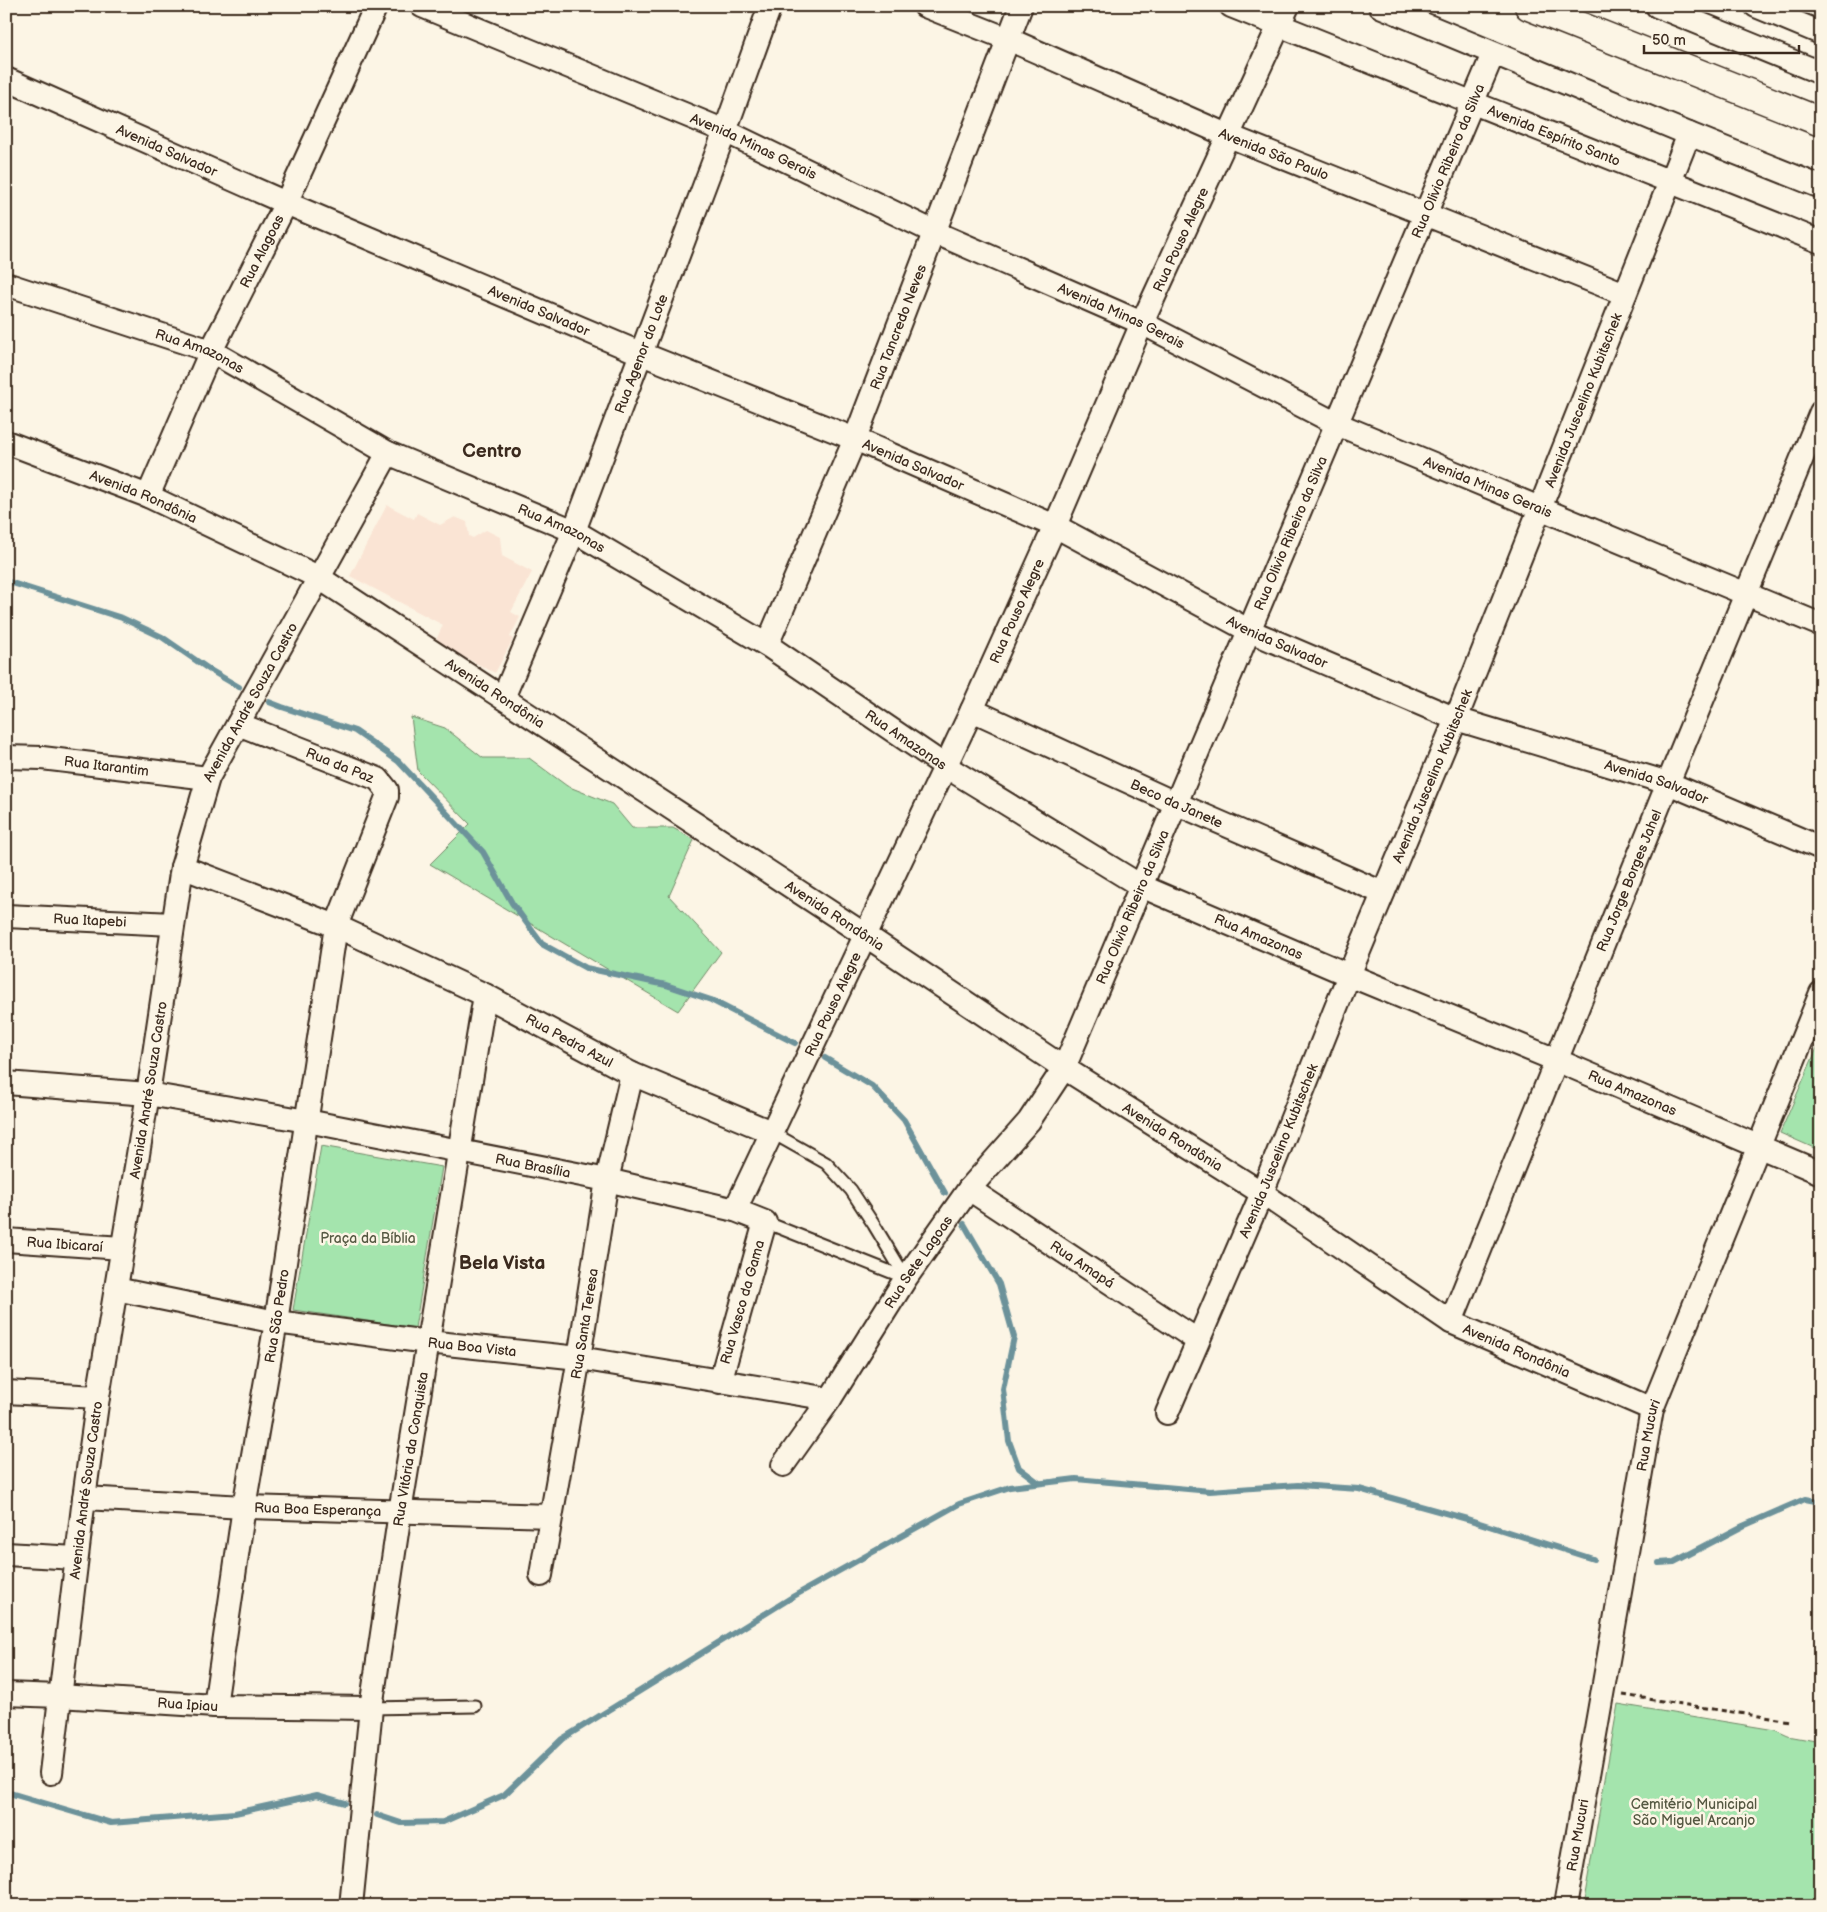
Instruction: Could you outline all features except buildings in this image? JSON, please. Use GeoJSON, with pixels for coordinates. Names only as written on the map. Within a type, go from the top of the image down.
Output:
{"type":"FeatureCollection","features":[{"type":"Feature","properties":{"kind":"highway"},"geometry":{"type":"LineString","coordinates":[[1529,6],[1821,122]]}},
{"type":"Feature","properties":{"kind":"street","name":"Rua Alagoas"},"geometry":{"type":"LineString","coordinates":[[148,496],[211,351],[286,203],[376,6]]}},
{"type":"Feature","properties":{"kind":"street","name":"Avenida Minas Gerais"},"geometry":{"type":"LineString","coordinates":[[422,6],[726,130],[934,232],[1142,323],[1337,424],[1821,624]]}},
{"type":"Feature","properties":{"kind":"street","name":"Rua Agenor do Lote"},"geometry":{"type":"LineString","coordinates":[[503,698],[574,531],[726,130],[770,6]]}},
{"type":"Feature","properties":{"kind":"street","name":"Avenida São Paulo"},"geometry":{"type":"LineString","coordinates":[[925,6],[1008,39],[1229,136],[1625,294]]}},
{"type":"Feature","properties":{"kind":"street","name":"Rua Tancredo Neves"},"geometry":{"type":"LineString","coordinates":[[767,645],[854,439],[1021,6]]}},
{"type":"Feature","properties":{"kind":"street","name":"Avenida Espírito Santo"},"geometry":{"type":"LineString","coordinates":[[1231,6],[1284,16],[1472,102],[1821,242]]}},
{"type":"Feature","properties":{"kind":"street"},"geometry":{"type":"LineString","coordinates":[[1380,6],[1821,187]]}},
{"type":"Feature","properties":{"kind":"street"},"geometry":{"type":"LineString","coordinates":[[1658,6],[1821,73]]}},
{"type":"Feature","properties":{"kind":"street"},"geometry":{"type":"LineString","coordinates":[[1756,6],[1821,33]]}},
{"type":"Feature","properties":{"kind":"street","name":"Rua Pouso Alegre"},"geometry":{"type":"LineString","coordinates":[[735,1210],[972,710],[1055,526],[1142,323],[1284,16]]}},
{"type":"Feature","properties":{"kind":"street","name":"Rua Olivio Ribeiro da Silva"},"geometry":{"type":"LineString","coordinates":[[1064,1068],[1493,54]]}},
{"type":"Feature","properties":{"kind":"street","name":"Avenida Salvador"},"geometry":{"type":"LineString","coordinates":[[6,79],[286,203],[642,354],[854,439],[1055,526],[1250,631],[1456,719],[1668,783],[1821,848]]}},
{"type":"Feature","properties":{"kind":"street","name":"Avenida Juscelino Kubitschek"},"geometry":{"type":"LineString","coordinates":[[1167,1413],[1262,1193],[1348,976],[1456,719],[1689,134]]}},
{"type":"Feature","properties":{"kind":"street","name":"Rua Amazonas"},"geometry":{"type":"LineString","coordinates":[[6,284],[211,351],[388,453],[574,531],[767,645],[945,766],[1141,886],[1348,976],[1556,1060],[1821,1173]]}},
{"type":"Feature","properties":{"kind":"street","name":"Rua Jorge Borges Jahel"},"geometry":{"type":"LineString","coordinates":[[1451,1322],[1668,783],[1821,412]]}},
{"type":"Feature","properties":{"kind":"street","name":"Avenida Rondônia"},"geometry":{"type":"LineString","coordinates":[[6,442],[148,496],[318,577],[865,935],[1064,1068],[1262,1193],[1451,1322],[1652,1409]]}},
{"type":"Feature","properties":{"kind":"street","name":"Avenida André Souza Castro"},"geometry":{"type":"LineString","coordinates":[[51,1773],[76,1558],[98,1397],[148,1094],[182,868],[208,778],[388,453]]}},
{"type":"Feature","properties":{"kind":"street","name":"Beco da Janete"},"geometry":{"type":"LineString","coordinates":[[972,710],[1175,804],[1383,893]]}},
{"type":"Feature","properties":{"kind":"street","name":"Rua da Paz"},"geometry":{"type":"LineString","coordinates":[[238,724],[378,779],[387,790],[387,797],[336,926]]}},
{"type":"Feature","properties":{"kind":"street","name":"Rua Itarantim"},"geometry":{"type":"LineString","coordinates":[[6,757],[42,758],[208,778]]}},
{"type":"Feature","properties":{"kind":"street","name":"Rua Pedra Azul"},"geometry":{"type":"LineString","coordinates":[[182,868],[336,926],[485,995],[632,1074],[771,1132]]}},
{"type":"Feature","properties":{"kind":"street","name":"Rua Itapebi"},"geometry":{"type":"LineString","coordinates":[[6,916],[173,924]]}},
{"type":"Feature","properties":{"kind":"street","name":"Rua São Pedro"},"geometry":{"type":"LineString","coordinates":[[215,1706],[244,1507],[276,1322],[336,926]]}},
{"type":"Feature","properties":{"kind":"street","name":"Rua Mucuri"},"geometry":{"type":"LineString","coordinates":[[1565,1906],[1652,1409],[1821,992]]}},
{"type":"Feature","properties":{"kind":"street","name":"Rua Vitória da Conquista"},"geometry":{"type":"LineString","coordinates":[[351,1906],[371,1708],[400,1512],[485,995]]}},
{"type":"Feature","properties":{"kind":"street","name":"Rua Sete Lagoas"},"geometry":{"type":"LineString","coordinates":[[783,1465],[830,1399],[906,1278],[969,1189],[1029,1121],[1064,1068]]}},
{"type":"Feature","properties":{"kind":"street","name":"Rua Santa Teresa"},"geometry":{"type":"LineString","coordinates":[[541,1575],[579,1358],[607,1180],[632,1074]]}},
{"type":"Feature","properties":{"kind":"street","name":"Rua Brasília"},"geometry":{"type":"LineString","coordinates":[[6,1083],[148,1094],[307,1122],[607,1180],[735,1210],[765,1222]]}},
{"type":"Feature","properties":{"kind":"street","name":"Rua Amapá"},"geometry":{"type":"LineString","coordinates":[[969,1189],[1197,1340]]}},
{"type":"Feature","properties":{"kind":"street","name":"Rua Vasco da Gama"},"geometry":{"type":"LineString","coordinates":[[720,1382],[765,1222]]}},
{"type":"Feature","properties":{"kind":"street","name":"Rua Ibicaraí"},"geometry":{"type":"LineString","coordinates":[[6,1240],[122,1248]]}},
{"type":"Feature","properties":{"kind":"street","name":"Rua Boa Vista"},"geometry":{"type":"LineString","coordinates":[[116,1289],[276,1322],[428,1342],[579,1358],[830,1399]]}},
{"type":"Feature","properties":{"kind":"street"},"geometry":{"type":"LineString","coordinates":[[6,1392],[98,1397]]}},
{"type":"Feature","properties":{"kind":"street","name":"Rua Boa Esperança"},"geometry":{"type":"LineString","coordinates":[[84,1498],[244,1507],[551,1516]]}},
{"type":"Feature","properties":{"kind":"street"},"geometry":{"type":"LineString","coordinates":[[6,1554],[76,1558]]}},
{"type":"Feature","properties":{"kind":"street","name":"Rua Ipiau"},"geometry":{"type":"LineString","coordinates":[[6,1694],[215,1706],[371,1708]]}},
{"type":"Feature","properties":{"kind":"lane","name":"Rua Pedra Azul"},"geometry":{"type":"LineString","coordinates":[[771,1132],[826,1163],[851,1190],[906,1278]]}},
{"type":"Feature","properties":{"kind":"lane","name":"Rua Brasília"},"geometry":{"type":"LineString","coordinates":[[765,1222],[906,1278]]}},
{"type":"Feature","properties":{"kind":"lane"},"geometry":{"type":"LineString","coordinates":[[371,1708],[475,1706]]}},
{"type":"Feature","properties":{"kind":"path"},"geometry":{"type":"LineString","coordinates":[[1602,1692],[1790,1721]]}},
{"type":"Feature","properties":{"kind":"shaded area"},"geometry":{"type":"Polygon","coordinates":[[[387,505],[414,519],[417,513],[440,525],[455,517],[467,522],[469,536],[473,538],[486,530],[500,537],[502,556],[532,572],[511,612],[520,617],[510,637],[513,639],[495,673],[435,642],[443,625],[350,576],[387,505]]]}},
{"type":"Feature","properties":{"kind":"green space"},"geometry":{"type":"Polygon","coordinates":[[[411,717],[445,728],[483,758],[529,758],[567,786],[612,804],[632,828],[673,828],[694,840],[669,896],[721,952],[678,1011],[430,864],[470,824],[418,771],[411,717]]]}},
{"type":"Feature","properties":{"kind":"green space"},"geometry":{"type":"Polygon","coordinates":[[[1821,1039],[1821,1151],[1780,1133],[1821,1039]]]}},
{"type":"Feature","properties":{"kind":"green space","name":"Praça da Bíblia"},"geometry":{"type":"Polygon","coordinates":[[[321,1146],[442,1167],[415,1328],[293,1310],[321,1146]]]}},
{"type":"Feature","properties":{"kind":"green space","name":"Cemitério Municipal São Miguel Arcanjo"},"geometry":{"type":"Polygon","coordinates":[[[1618,1704],[1775,1730],[1788,1736],[1821,1742],[1821,1906],[1583,1906],[1618,1704]]]}},
{"type":"Feature","properties":{"kind":"waterway"},"geometry":{"type":"LineString","coordinates":[[6,581],[122,618],[162,637],[210,670],[239,687]]}},
{"type":"Feature","properties":{"kind":"waterway"},"geometry":{"type":"LineString","coordinates":[[269,702],[355,731],[398,761],[483,852],[512,903],[542,944],[586,968],[666,985],[711,1000],[795,1043]]}},
{"type":"Feature","properties":{"kind":"waterway"},"geometry":{"type":"LineString","coordinates":[[825,1058],[872,1086],[904,1120],[945,1193]]}},
{"type":"Feature","properties":{"kind":"waterway"},"geometry":{"type":"LineString","coordinates":[[964,1224],[999,1284],[1014,1337],[1003,1389],[1009,1441],[1019,1468],[1039,1483]]}},
{"type":"Feature","properties":{"kind":"waterway"},"geometry":{"type":"LineString","coordinates":[[377,1815],[401,1823],[443,1822],[504,1795],[562,1739],[794,1596],[959,1504],[1010,1487],[1076,1479],[1210,1491],[1298,1485],[1359,1489],[1467,1519],[1593,1559]]}},
{"type":"Feature","properties":{"kind":"waterway"},"geometry":{"type":"LineString","coordinates":[[1659,1563],[1674,1562],[1743,1526],[1805,1499],[1821,1502]]}},
{"type":"Feature","properties":{"kind":"waterway"},"geometry":{"type":"LineString","coordinates":[[6,1792],[111,1823],[235,1813],[317,1795],[345,1803]]}},
{"type":"Feature","properties":{"kind":"district","name":"Centro"},"geometry":{"type":"Point","coordinates":[492,450]}},
{"type":"Feature","properties":{"kind":"district","name":"Bela Vista"},"geometry":{"type":"Point","coordinates":[502,1262]}}]}
